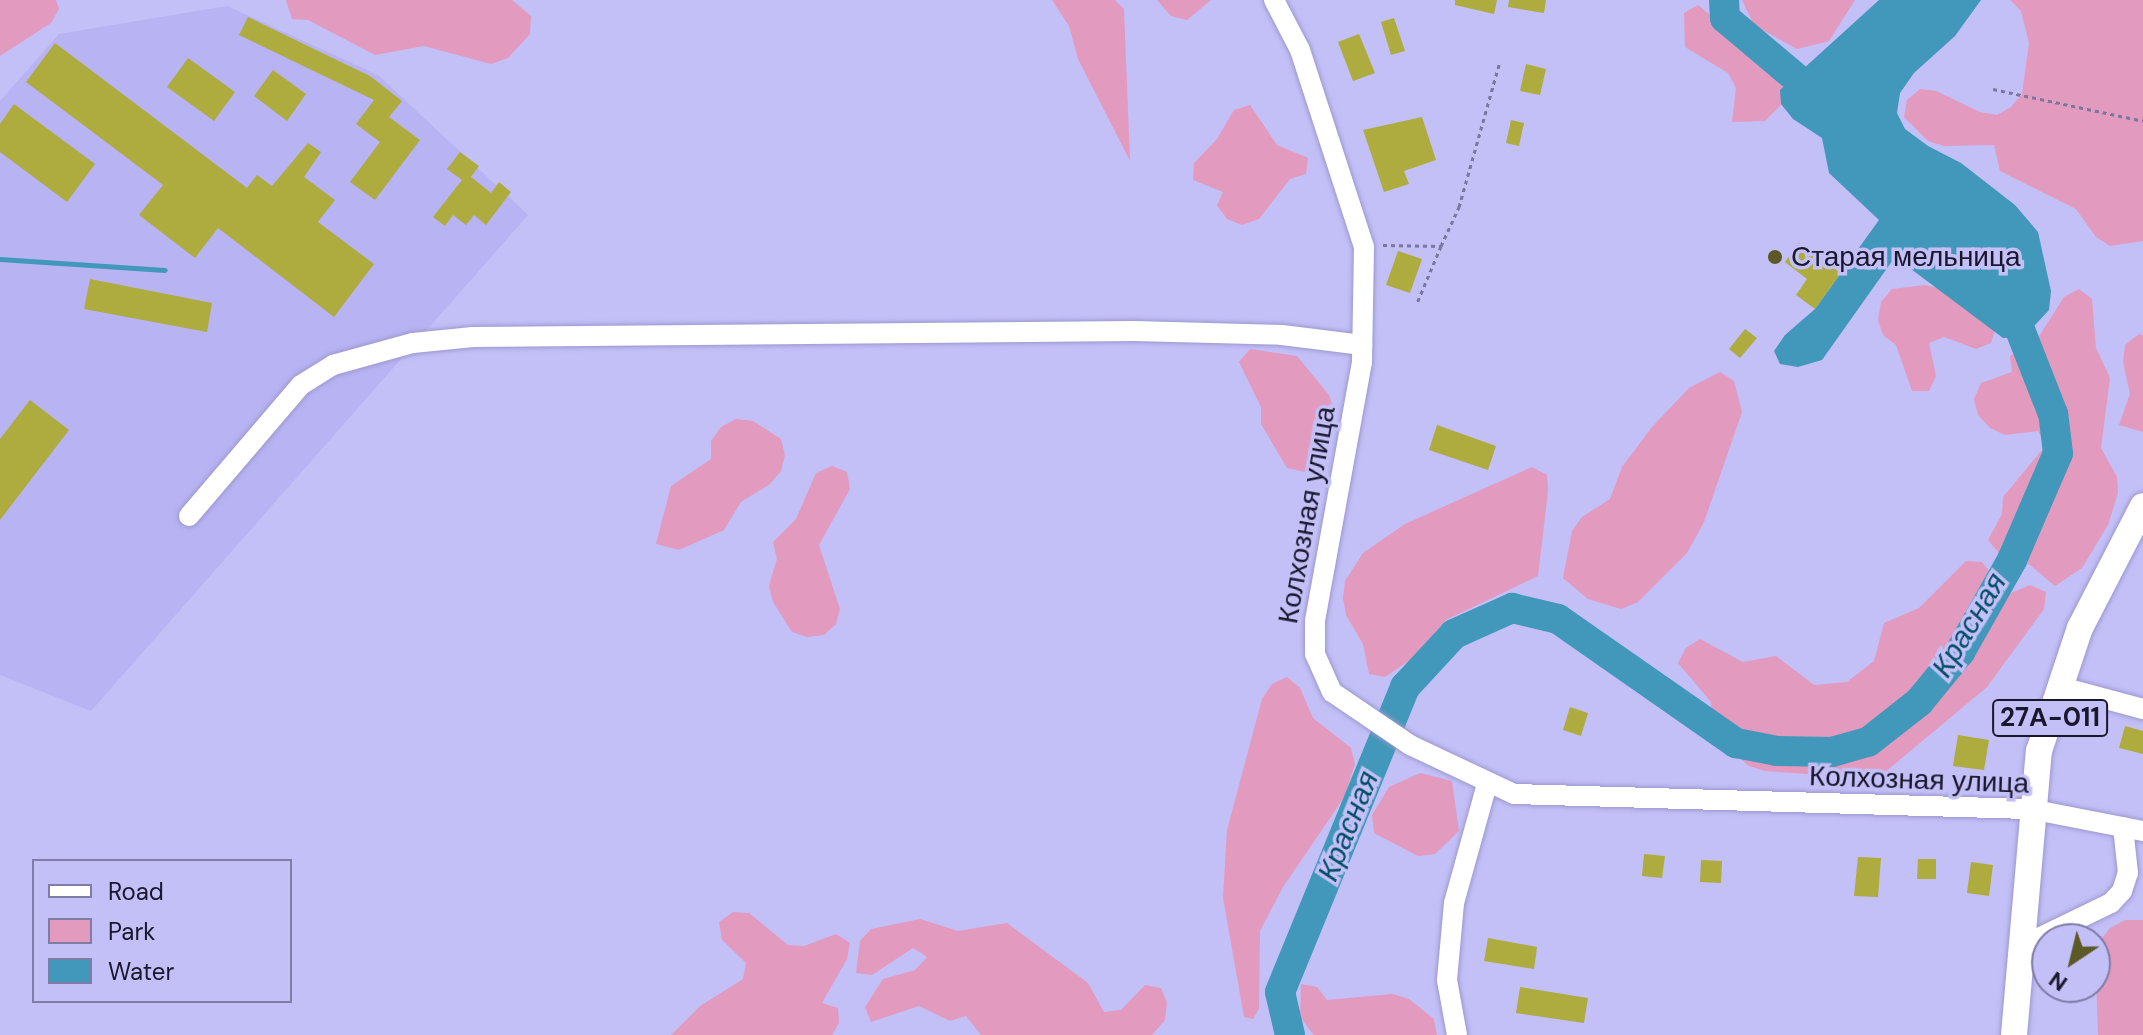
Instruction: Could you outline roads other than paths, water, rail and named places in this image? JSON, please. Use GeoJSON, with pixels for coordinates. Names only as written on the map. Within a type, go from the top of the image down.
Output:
{"type":"FeatureCollection","features":[{"type":"Feature","properties":{"kind":"main road","name":"27А-011"},"geometry":{"type":"LineString","coordinates":[[2014,1035],[2030,809],[2039,751],[2080,628],[2143,506]]}},
{"type":"Feature","properties":{"kind":"street","name":"Колхозная улица"},"geometry":{"type":"LineString","coordinates":[[1274,0],[1305,63],[1364,247],[1362,345],[1315,621],[1315,654],[1332,692],[1357,712],[1410,745],[1487,784],[1514,794],[1587,800],[2030,809],[2133,829]]}},
{"type":"Feature","properties":{"kind":"street"},"geometry":{"type":"LineString","coordinates":[[189,516],[301,385],[333,365],[413,343],[473,337],[1134,331],[1282,335],[1362,345]]}},
{"type":"Feature","properties":{"kind":"street"},"geometry":{"type":"LineString","coordinates":[[2061,687],[2143,709]]}},
{"type":"Feature","properties":{"kind":"street"},"geometry":{"type":"LineString","coordinates":[[1457,1035],[1447,980],[1454,903],[1487,784]]}},
{"type":"Feature","properties":{"kind":"street"},"geometry":{"type":"LineString","coordinates":[[2020,947],[2111,903],[2122,891],[2128,873],[2133,829]]}},
{"type":"Feature","properties":{"kind":"water"},"geometry":{"type":"Polygon","coordinates":[[[1879,0],[1981,0],[1955,36],[1914,73],[1900,93],[1897,113],[1905,129],[1928,146],[1961,163],[2015,205],[2038,232],[2051,291],[2049,310],[2024,337],[2003,338],[1895,257],[1822,360],[1798,367],[1780,364],[1774,351],[1785,335],[1815,309],[1879,220],[1829,173],[1822,138],[1793,119],[1781,104],[1780,90],[1879,0]]]}},
{"type":"Feature","properties":{"kind":"waterway","name":"Красная"},"geometry":{"type":"LineString","coordinates":[[1724,0],[1725,18],[1826,103]]}},
{"type":"Feature","properties":{"kind":"waterway"},"geometry":{"type":"LineString","coordinates":[[0,259],[165,270]]}},
{"type":"Feature","properties":{"kind":"waterway","name":"Красная"},"geometry":{"type":"LineString","coordinates":[[1290,1035],[1280,992],[1405,687],[1454,634],[1512,608],[1558,619],[1736,743],[1777,751],[1832,752],[1868,742],[1919,702],[1960,652],[2012,560],[2058,453],[2053,414],[2008,299]]}},
{"type":"Feature","properties":{"kind":"place","name":"Старая мельница"},"geometry":{"type":"Point","coordinates":[1775,257]}}]}
